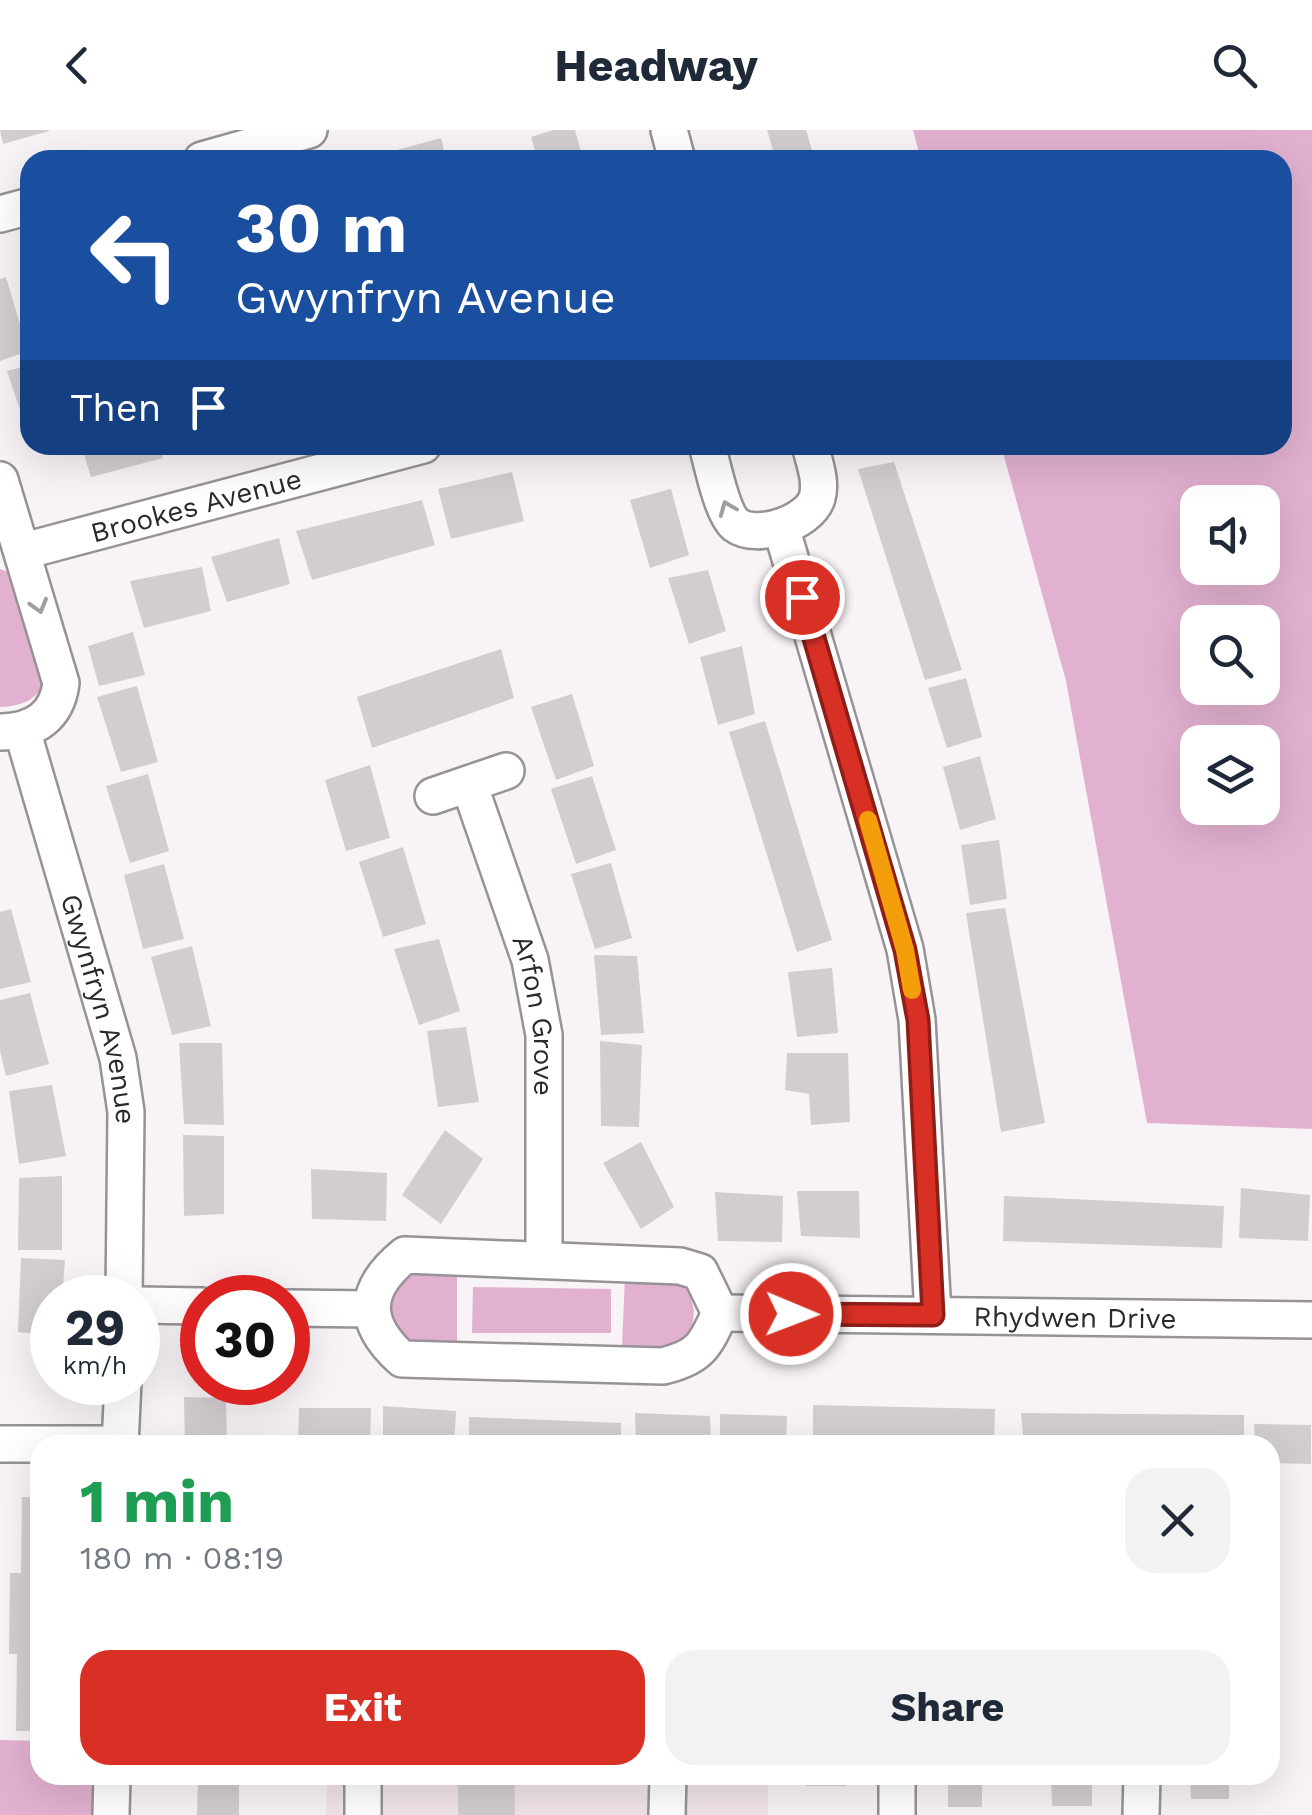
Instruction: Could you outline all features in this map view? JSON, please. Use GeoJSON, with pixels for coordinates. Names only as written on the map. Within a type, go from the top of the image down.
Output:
{"type":"FeatureCollection","features":[{"type":"Feature","properties":{"kind":"street"},"geometry":{"type":"LineString","coordinates":[[225,150],[253,138],[309,130]]}},
{"type":"Feature","properties":{"kind":"street","name":"Brookes Avenue"},"geometry":{"type":"LineString","coordinates":[[24,551],[386,455]]}},
{"type":"Feature","properties":{"kind":"street"},"geometry":{"type":"LineString","coordinates":[[710,455],[726,510],[734,524],[748,530],[781,527],[816,503],[820,482],[813,455]]}},
{"type":"Feature","properties":{"kind":"street","name":"Gwynfryn Avenue"},"geometry":{"type":"LineString","coordinates":[[0,480],[61,683],[58,703],[46,718],[11,731],[118,1058],[126,1112],[124,1275]]}},
{"type":"Feature","properties":{"kind":"street"},"geometry":{"type":"LineString","coordinates":[[781,527],[905,950],[918,1020],[933,1315]]}},
{"type":"Feature","properties":{"kind":"street"},"geometry":{"type":"LineString","coordinates":[[433,796],[506,771]]}},
{"type":"Feature","properties":{"kind":"street","name":"Arfon Grove"},"geometry":{"type":"LineString","coordinates":[[469,784],[530,960],[544,1035],[544,1260]]}},
{"type":"Feature","properties":{"kind":"street"},"geometry":{"type":"LineString","coordinates":[[404,1255],[680,1266],[700,1272],[720,1313],[706,1343],[689,1360],[663,1366],[402,1360],[385,1344],[370,1309],[388,1268],[404,1255]]}},
{"type":"Feature","properties":{"kind":"street"},"geometry":{"type":"LineString","coordinates":[[310,1308],[370,1309]]}},
{"type":"Feature","properties":{"kind":"street","name":"Rhydwen Drive"},"geometry":{"type":"LineString","coordinates":[[720,1313],[1312,1320]]}},
{"type":"Feature","properties":{"kind":"street"},"geometry":{"type":"LineString","coordinates":[[120,1435],[121,1405]]}},
{"type":"Feature","properties":{"kind":"street"},"geometry":{"type":"LineString","coordinates":[[0,1444],[30,1444]]}},
{"type":"Feature","properties":{"kind":"street"},"geometry":{"type":"LineString","coordinates":[[112,1785],[112,1815]]}},
{"type":"Feature","properties":{"kind":"street"},"geometry":{"type":"LineString","coordinates":[[363,1815],[364,1785]]}},
{"type":"Feature","properties":{"kind":"street"},"geometry":{"type":"LineString","coordinates":[[667,1815],[668,1785]]}},
{"type":"Feature","properties":{"kind":"street"},"geometry":{"type":"LineString","coordinates":[[897,1785],[897,1815]]}},
{"type":"Feature","properties":{"kind":"street"},"geometry":{"type":"LineString","coordinates":[[1141,1815],[1142,1785]]}},
{"type":"Feature","properties":{"kind":"shaded area"},"geometry":{"type":"Polygon","coordinates":[[[913,130],[1312,130],[1312,1129],[1147,1123],[1066,681],[1004,455],[1292,455],[1292,150],[918,150],[913,130]]]}},
{"type":"Feature","properties":{"kind":"shaded area"},"geometry":{"type":"Polygon","coordinates":[[[0,569],[19,576],[45,679],[38,693],[28,701],[0,707],[0,569]]]}},
{"type":"Feature","properties":{"kind":"shaded area"},"geometry":{"type":"Polygon","coordinates":[[[399,1273],[457,1273],[457,1346],[402,1345],[388,1326],[393,1278],[399,1273]]]}},
{"type":"Feature","properties":{"kind":"shaded area"},"geometry":{"type":"Polygon","coordinates":[[[625,1275],[675,1276],[688,1285],[694,1311],[691,1335],[673,1350],[622,1347],[625,1275]]]}},
{"type":"Feature","properties":{"kind":"shaded area"},"geometry":{"type":"Polygon","coordinates":[[[473,1287],[611,1289],[611,1333],[472,1333],[473,1287]]]}},
{"type":"Feature","properties":{"kind":"shaded area"},"geometry":{"type":"Polygon","coordinates":[[[0,1740],[30,1741],[30,1785],[92,1785],[92,1815],[0,1815],[0,1740]]]}},
{"type":"Feature","properties":{"kind":"shaded area"},"geometry":{"type":"Polygon","coordinates":[[[327,1785],[768,1785],[768,1815],[326,1815],[327,1785]]]}},
{"type":"Feature","properties":{"kind":"building"},"geometry":{"type":"Polygon","coordinates":[[[0,130],[49,130],[49,131],[3,144],[0,130]]]}},
{"type":"Feature","properties":{"kind":"building"},"geometry":{"type":"Polygon","coordinates":[[[553,130],[575,130],[580,150],[535,150],[531,137],[553,130]]]}},
{"type":"Feature","properties":{"kind":"building"},"geometry":{"type":"Polygon","coordinates":[[[767,130],[806,130],[812,150],[773,150],[767,130]]]}},
{"type":"Feature","properties":{"kind":"building"},"geometry":{"type":"Polygon","coordinates":[[[441,138],[444,150],[397,150],[441,138]]]}},
{"type":"Feature","properties":{"kind":"building"},"geometry":{"type":"Polygon","coordinates":[[[6,277],[20,324],[20,354],[0,361],[0,279],[6,277]]]}},
{"type":"Feature","properties":{"kind":"building"},"geometry":{"type":"Polygon","coordinates":[[[20,368],[20,410],[7,371],[20,368]]]}},
{"type":"Feature","properties":{"kind":"building"},"geometry":{"type":"Polygon","coordinates":[[[84,455],[162,455],[163,458],[91,477],[84,455]]]}},
{"type":"Feature","properties":{"kind":"building"},"geometry":{"type":"Polygon","coordinates":[[[894,462],[962,670],[925,680],[858,469],[894,462]]]}},
{"type":"Feature","properties":{"kind":"building"},"geometry":{"type":"Polygon","coordinates":[[[512,472],[524,521],[451,539],[438,489],[512,472]]]}},
{"type":"Feature","properties":{"kind":"building"},"geometry":{"type":"Polygon","coordinates":[[[671,489],[689,555],[650,568],[630,500],[671,489]]]}},
{"type":"Feature","properties":{"kind":"building"},"geometry":{"type":"Polygon","coordinates":[[[422,500],[435,545],[312,580],[296,531],[422,500]]]}},
{"type":"Feature","properties":{"kind":"building"},"geometry":{"type":"Polygon","coordinates":[[[279,538],[290,584],[227,602],[211,557],[279,538]]]}},
{"type":"Feature","properties":{"kind":"building"},"geometry":{"type":"Polygon","coordinates":[[[202,567],[211,611],[144,628],[130,581],[202,567]]]}},
{"type":"Feature","properties":{"kind":"building"},"geometry":{"type":"Polygon","coordinates":[[[708,570],[726,631],[689,644],[668,578],[708,570]]]}},
{"type":"Feature","properties":{"kind":"building"},"geometry":{"type":"Polygon","coordinates":[[[133,632],[145,675],[99,686],[88,646],[133,632]]]}},
{"type":"Feature","properties":{"kind":"building"},"geometry":{"type":"Polygon","coordinates":[[[742,646],[755,714],[718,725],[700,657],[742,646]]]}},
{"type":"Feature","properties":{"kind":"building"},"geometry":{"type":"Polygon","coordinates":[[[501,649],[514,698],[372,748],[357,697],[501,649]]]}},
{"type":"Feature","properties":{"kind":"building"},"geometry":{"type":"Polygon","coordinates":[[[966,678],[982,737],[947,748],[928,688],[966,678]]]}},
{"type":"Feature","properties":{"kind":"building"},"geometry":{"type":"Polygon","coordinates":[[[137,686],[158,762],[121,772],[97,697],[137,686]]]}},
{"type":"Feature","properties":{"kind":"building"},"geometry":{"type":"Polygon","coordinates":[[[572,694],[594,766],[556,780],[531,707],[572,694]]]}},
{"type":"Feature","properties":{"kind":"building"},"geometry":{"type":"Polygon","coordinates":[[[765,721],[832,940],[797,952],[729,732],[765,721]]]}},
{"type":"Feature","properties":{"kind":"building"},"geometry":{"type":"Polygon","coordinates":[[[980,756],[996,819],[960,830],[943,767],[980,756]]]}},
{"type":"Feature","properties":{"kind":"building"},"geometry":{"type":"Polygon","coordinates":[[[370,765],[390,838],[346,851],[325,780],[370,765]]]}},
{"type":"Feature","properties":{"kind":"building"},"geometry":{"type":"Polygon","coordinates":[[[148,774],[169,851],[130,863],[106,786],[148,774]]]}},
{"type":"Feature","properties":{"kind":"building"},"geometry":{"type":"Polygon","coordinates":[[[592,776],[616,850],[576,864],[551,789],[592,776]]]}},
{"type":"Feature","properties":{"kind":"building"},"geometry":{"type":"Polygon","coordinates":[[[999,840],[1007,899],[970,905],[961,845],[999,840]]]}},
{"type":"Feature","properties":{"kind":"building"},"geometry":{"type":"Polygon","coordinates":[[[403,847],[426,924],[383,937],[359,862],[403,847]]]}},
{"type":"Feature","properties":{"kind":"building"},"geometry":{"type":"Polygon","coordinates":[[[611,863],[632,938],[595,949],[571,874],[611,863]]]}},
{"type":"Feature","properties":{"kind":"building"},"geometry":{"type":"Polygon","coordinates":[[[164,864],[184,939],[143,949],[124,875],[164,864]]]}},
{"type":"Feature","properties":{"kind":"building"},"geometry":{"type":"Polygon","coordinates":[[[1005,908],[1045,1123],[1001,1132],[966,913],[1005,908]]]}},
{"type":"Feature","properties":{"kind":"building"},"geometry":{"type":"Polygon","coordinates":[[[11,909],[31,982],[0,989],[0,912],[11,909]]]}},
{"type":"Feature","properties":{"kind":"building"},"geometry":{"type":"Polygon","coordinates":[[[439,939],[460,1011],[419,1025],[394,949],[439,939]]]}},
{"type":"Feature","properties":{"kind":"building"},"geometry":{"type":"Polygon","coordinates":[[[192,946],[211,1026],[172,1035],[151,957],[192,946]]]}},
{"type":"Feature","properties":{"kind":"building"},"geometry":{"type":"Polygon","coordinates":[[[594,955],[637,956],[644,1033],[601,1035],[594,955]]]}},
{"type":"Feature","properties":{"kind":"building"},"geometry":{"type":"Polygon","coordinates":[[[832,968],[838,1033],[797,1037],[788,972],[832,968]]]}},
{"type":"Feature","properties":{"kind":"building"},"geometry":{"type":"Polygon","coordinates":[[[30,993],[49,1064],[6,1076],[0,1051],[0,1000],[30,993]]]}},
{"type":"Feature","properties":{"kind":"building"},"geometry":{"type":"Polygon","coordinates":[[[466,1027],[479,1102],[438,1107],[427,1031],[466,1027]]]}},
{"type":"Feature","properties":{"kind":"building"},"geometry":{"type":"Polygon","coordinates":[[[600,1041],[642,1045],[639,1127],[601,1126],[600,1041]]]}},
{"type":"Feature","properties":{"kind":"building"},"geometry":{"type":"Polygon","coordinates":[[[179,1043],[222,1043],[224,1125],[184,1124],[179,1043]]]}},
{"type":"Feature","properties":{"kind":"building"},"geometry":{"type":"Polygon","coordinates":[[[787,1053],[848,1053],[850,1122],[811,1125],[809,1094],[785,1090],[787,1053]]]}},
{"type":"Feature","properties":{"kind":"building"},"geometry":{"type":"Polygon","coordinates":[[[52,1085],[66,1156],[19,1164],[9,1091],[52,1085]]]}},
{"type":"Feature","properties":{"kind":"building"},"geometry":{"type":"Polygon","coordinates":[[[445,1130],[483,1159],[441,1224],[402,1195],[445,1130]]]}},
{"type":"Feature","properties":{"kind":"building"},"geometry":{"type":"Polygon","coordinates":[[[183,1135],[224,1136],[224,1214],[184,1216],[183,1135]]]}},
{"type":"Feature","properties":{"kind":"building"},"geometry":{"type":"Polygon","coordinates":[[[641,1142],[674,1207],[641,1229],[603,1163],[641,1142]]]}},
{"type":"Feature","properties":{"kind":"building"},"geometry":{"type":"Polygon","coordinates":[[[311,1169],[387,1173],[386,1221],[312,1219],[311,1169]]]}},
{"type":"Feature","properties":{"kind":"building"},"geometry":{"type":"Polygon","coordinates":[[[62,1176],[62,1250],[18,1250],[19,1178],[62,1176]]]}},
{"type":"Feature","properties":{"kind":"building"},"geometry":{"type":"Polygon","coordinates":[[[1241,1188],[1310,1195],[1308,1241],[1239,1238],[1241,1188]]]}},
{"type":"Feature","properties":{"kind":"building"},"geometry":{"type":"Polygon","coordinates":[[[797,1191],[859,1191],[860,1238],[801,1236],[797,1191]]]}},
{"type":"Feature","properties":{"kind":"building"},"geometry":{"type":"Polygon","coordinates":[[[715,1192],[783,1196],[782,1242],[718,1241],[715,1192]]]}},
{"type":"Feature","properties":{"kind":"building"},"geometry":{"type":"Polygon","coordinates":[[[1004,1196],[1224,1206],[1222,1248],[1003,1241],[1004,1196]]]}},
{"type":"Feature","properties":{"kind":"building"},"geometry":{"type":"Polygon","coordinates":[[[21,1258],[65,1260],[64,1275],[30,1275],[30,1333],[18,1332],[21,1258]]]}},
{"type":"Feature","properties":{"kind":"building"},"geometry":{"type":"Polygon","coordinates":[[[184,1405],[226,1405],[227,1435],[185,1435],[184,1405]]]}},
{"type":"Feature","properties":{"kind":"building"},"geometry":{"type":"Polygon","coordinates":[[[813,1405],[995,1409],[994,1435],[813,1435],[813,1405]]]}},
{"type":"Feature","properties":{"kind":"building"},"geometry":{"type":"Polygon","coordinates":[[[383,1406],[456,1411],[455,1435],[383,1435],[383,1406]]]}},
{"type":"Feature","properties":{"kind":"building"},"geometry":{"type":"Polygon","coordinates":[[[299,1408],[371,1408],[370,1435],[298,1435],[299,1408]]]}},
{"type":"Feature","properties":{"kind":"building"},"geometry":{"type":"Polygon","coordinates":[[[635,1413],[710,1416],[711,1435],[636,1435],[635,1413]]]}},
{"type":"Feature","properties":{"kind":"building"},"geometry":{"type":"Polygon","coordinates":[[[1021,1413],[1244,1415],[1244,1435],[1023,1435],[1021,1413]]]}},
{"type":"Feature","properties":{"kind":"building"},"geometry":{"type":"Polygon","coordinates":[[[720,1414],[787,1416],[786,1435],[720,1435],[720,1414]]]}},
{"type":"Feature","properties":{"kind":"building"},"geometry":{"type":"Polygon","coordinates":[[[469,1417],[621,1423],[621,1435],[469,1435],[469,1417]]]}},
{"type":"Feature","properties":{"kind":"building"},"geometry":{"type":"Polygon","coordinates":[[[1254,1424],[1311,1425],[1311,1464],[1280,1463],[1280,1435],[1255,1435],[1254,1424]]]}},
{"type":"Feature","properties":{"kind":"building"},"geometry":{"type":"Polygon","coordinates":[[[22,1497],[30,1497],[30,1731],[16,1731],[17,1654],[9,1654],[10,1573],[21,1573],[22,1497]]]}},
{"type":"Feature","properties":{"kind":"building"},"geometry":{"type":"Polygon","coordinates":[[[198,1785],[239,1785],[239,1815],[197,1815],[198,1785]]]}},
{"type":"Feature","properties":{"kind":"building"},"geometry":{"type":"Polygon","coordinates":[[[458,1785],[514,1785],[515,1815],[458,1815],[458,1785]]]}},
{"type":"Feature","properties":{"kind":"building"},"geometry":{"type":"Polygon","coordinates":[[[948,1785],[982,1785],[982,1807],[948,1807],[948,1785]]]}},
{"type":"Feature","properties":{"kind":"building"},"geometry":{"type":"Polygon","coordinates":[[[1051,1785],[1092,1785],[1092,1806],[1052,1806],[1051,1785]]]}},
{"type":"Feature","properties":{"kind":"building"},"geometry":{"type":"Polygon","coordinates":[[[1190,1785],[1229,1785],[1229,1799],[1191,1799],[1190,1785]]]}},
{"type":"Feature","properties":{"kind":"slow traffic"},"geometry":{"type":"LineString","coordinates":[[868,820],[905,950],[912,990]]}},
{"type":"Feature","properties":{"kind":"route"},"geometry":{"type":"LineString","coordinates":[[791,1314],[933,1315],[918,1020],[885,875],[802,597]]}}]}
